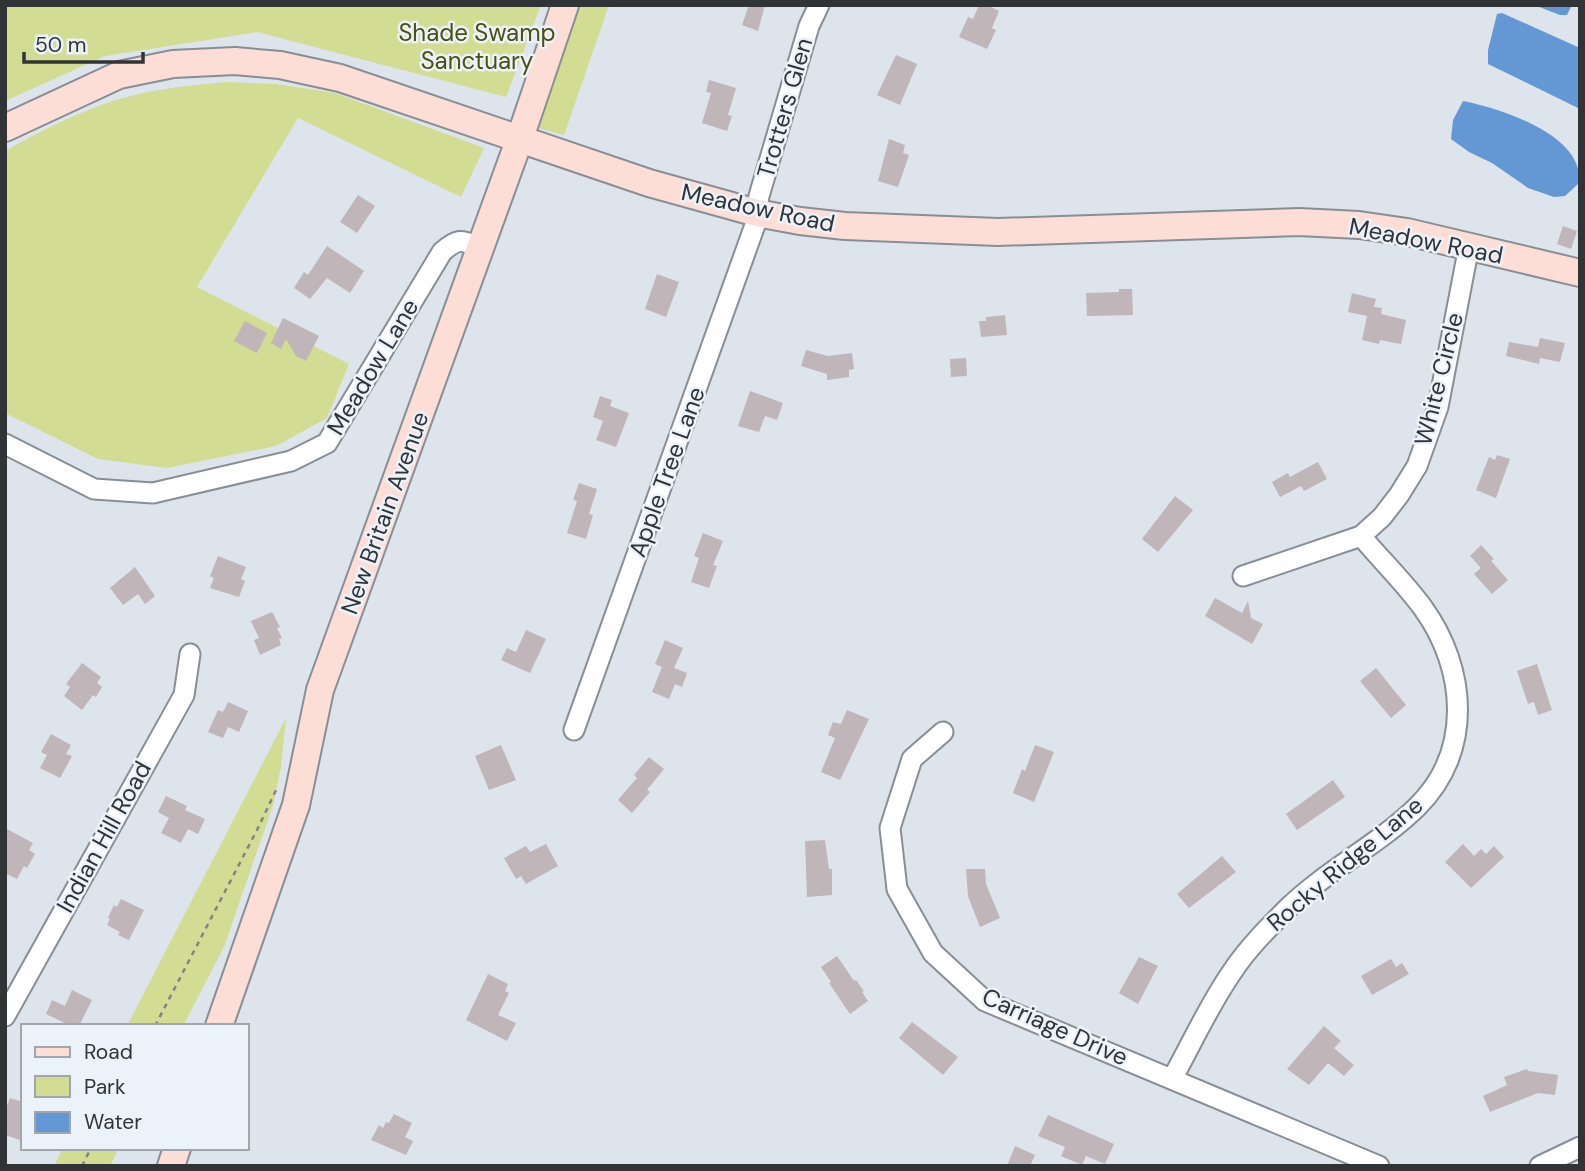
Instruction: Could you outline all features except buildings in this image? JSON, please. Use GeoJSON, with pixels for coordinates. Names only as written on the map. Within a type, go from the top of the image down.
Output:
{"type":"FeatureCollection","features":[{"type":"Feature","properties":{"kind":"street","name":"New Britain Avenue"},"geometry":{"type":"LineString","coordinates":[[220,1024],[296,805],[320,690],[520,138],[565,5]]}},
{"type":"Feature","properties":{"kind":"street","name":"Trotters Glen"},"geometry":{"type":"LineString","coordinates":[[757,213],[809,26],[819,5]]}},
{"type":"Feature","properties":{"kind":"street","name":"Meadow Road"},"geometry":{"type":"LineString","coordinates":[[5,128],[119,75],[173,64],[235,61],[280,65],[340,78],[649,183],[757,213],[845,226],[998,232],[1299,222],[1359,225],[1407,232],[1580,273]]}},
{"type":"Feature","properties":{"kind":"street","name":"Apple Tree Lane"},"geometry":{"type":"LineString","coordinates":[[574,730],[757,213]]}},
{"type":"Feature","properties":{"kind":"street","name":"Meadow Lane"},"geometry":{"type":"LineString","coordinates":[[5,444],[94,489],[153,494],[291,461],[327,443],[442,252],[454,241],[480,247]]}},
{"type":"Feature","properties":{"kind":"street","name":"White Circle"},"geometry":{"type":"LineString","coordinates":[[1243,576],[1361,536],[1382,517],[1399,495],[1417,466],[1438,407],[1469,246]]}},
{"type":"Feature","properties":{"kind":"street","name":"Rocky Ridge Lane"},"geometry":{"type":"LineString","coordinates":[[1172,1079],[1232,972],[1260,936],[1290,906],[1418,806],[1436,784],[1449,760],[1457,735],[1459,708],[1455,677],[1424,609],[1361,536]]}},
{"type":"Feature","properties":{"kind":"street","name":"Indian Hill Road"},"geometry":{"type":"LineString","coordinates":[[5,1016],[184,695],[190,654]]}},
{"type":"Feature","properties":{"kind":"street","name":"Carriage Drive"},"geometry":{"type":"LineString","coordinates":[[943,733],[912,758],[890,828],[897,889],[933,953],[985,1001],[1379,1166]]}},
{"type":"Feature","properties":{"kind":"street"},"geometry":{"type":"LineString","coordinates":[[1540,1166],[1580,1147]]}},
{"type":"Feature","properties":{"kind":"path"},"geometry":{"type":"LineString","coordinates":[[156,1024],[271,802]]}},
{"type":"Feature","properties":{"kind":"path"},"geometry":{"type":"LineString","coordinates":[[82,1166],[90,1150]]}},
{"type":"Feature","properties":{"kind":"green space","name":"Shade Swamp Sanctuary"},"geometry":{"type":"Polygon","coordinates":[[[5,5],[541,5],[506,97],[257,32],[105,56],[5,101],[5,5]]]}},
{"type":"Feature","properties":{"kind":"green space"},"geometry":{"type":"Polygon","coordinates":[[[577,5],[609,5],[564,135],[541,129],[537,125],[577,5]]]}},
{"type":"Feature","properties":{"kind":"green space"},"geometry":{"type":"Polygon","coordinates":[[[225,82],[276,84],[335,93],[484,148],[461,197],[298,118],[197,287],[349,364],[327,418],[276,446],[167,468],[98,459],[5,413],[5,151],[58,123],[113,101],[155,91],[225,82]]]}},
{"type":"Feature","properties":{"kind":"green space"},"geometry":{"type":"Polygon","coordinates":[[[286,718],[281,767],[273,805],[224,947],[184,1024],[128,1024],[286,718]]]}},
{"type":"Feature","properties":{"kind":"green space"},"geometry":{"type":"Polygon","coordinates":[[[62,1150],[118,1150],[110,1166],[54,1166],[62,1150]]]}},
{"type":"Feature","properties":{"kind":"water"},"geometry":{"type":"Polygon","coordinates":[[[1534,5],[1572,5],[1567,15],[1560,15],[1534,5]]]}},
{"type":"Feature","properties":{"kind":"water"},"geometry":{"type":"Polygon","coordinates":[[[1502,13],[1580,48],[1580,109],[1488,64],[1488,50],[1497,14],[1502,13]]]}},
{"type":"Feature","properties":{"kind":"water"},"geometry":{"type":"Polygon","coordinates":[[[1463,101],[1517,117],[1554,138],[1568,151],[1577,166],[1579,183],[1565,196],[1554,197],[1528,188],[1492,163],[1469,152],[1451,139],[1453,120],[1463,101]]]}}]}
